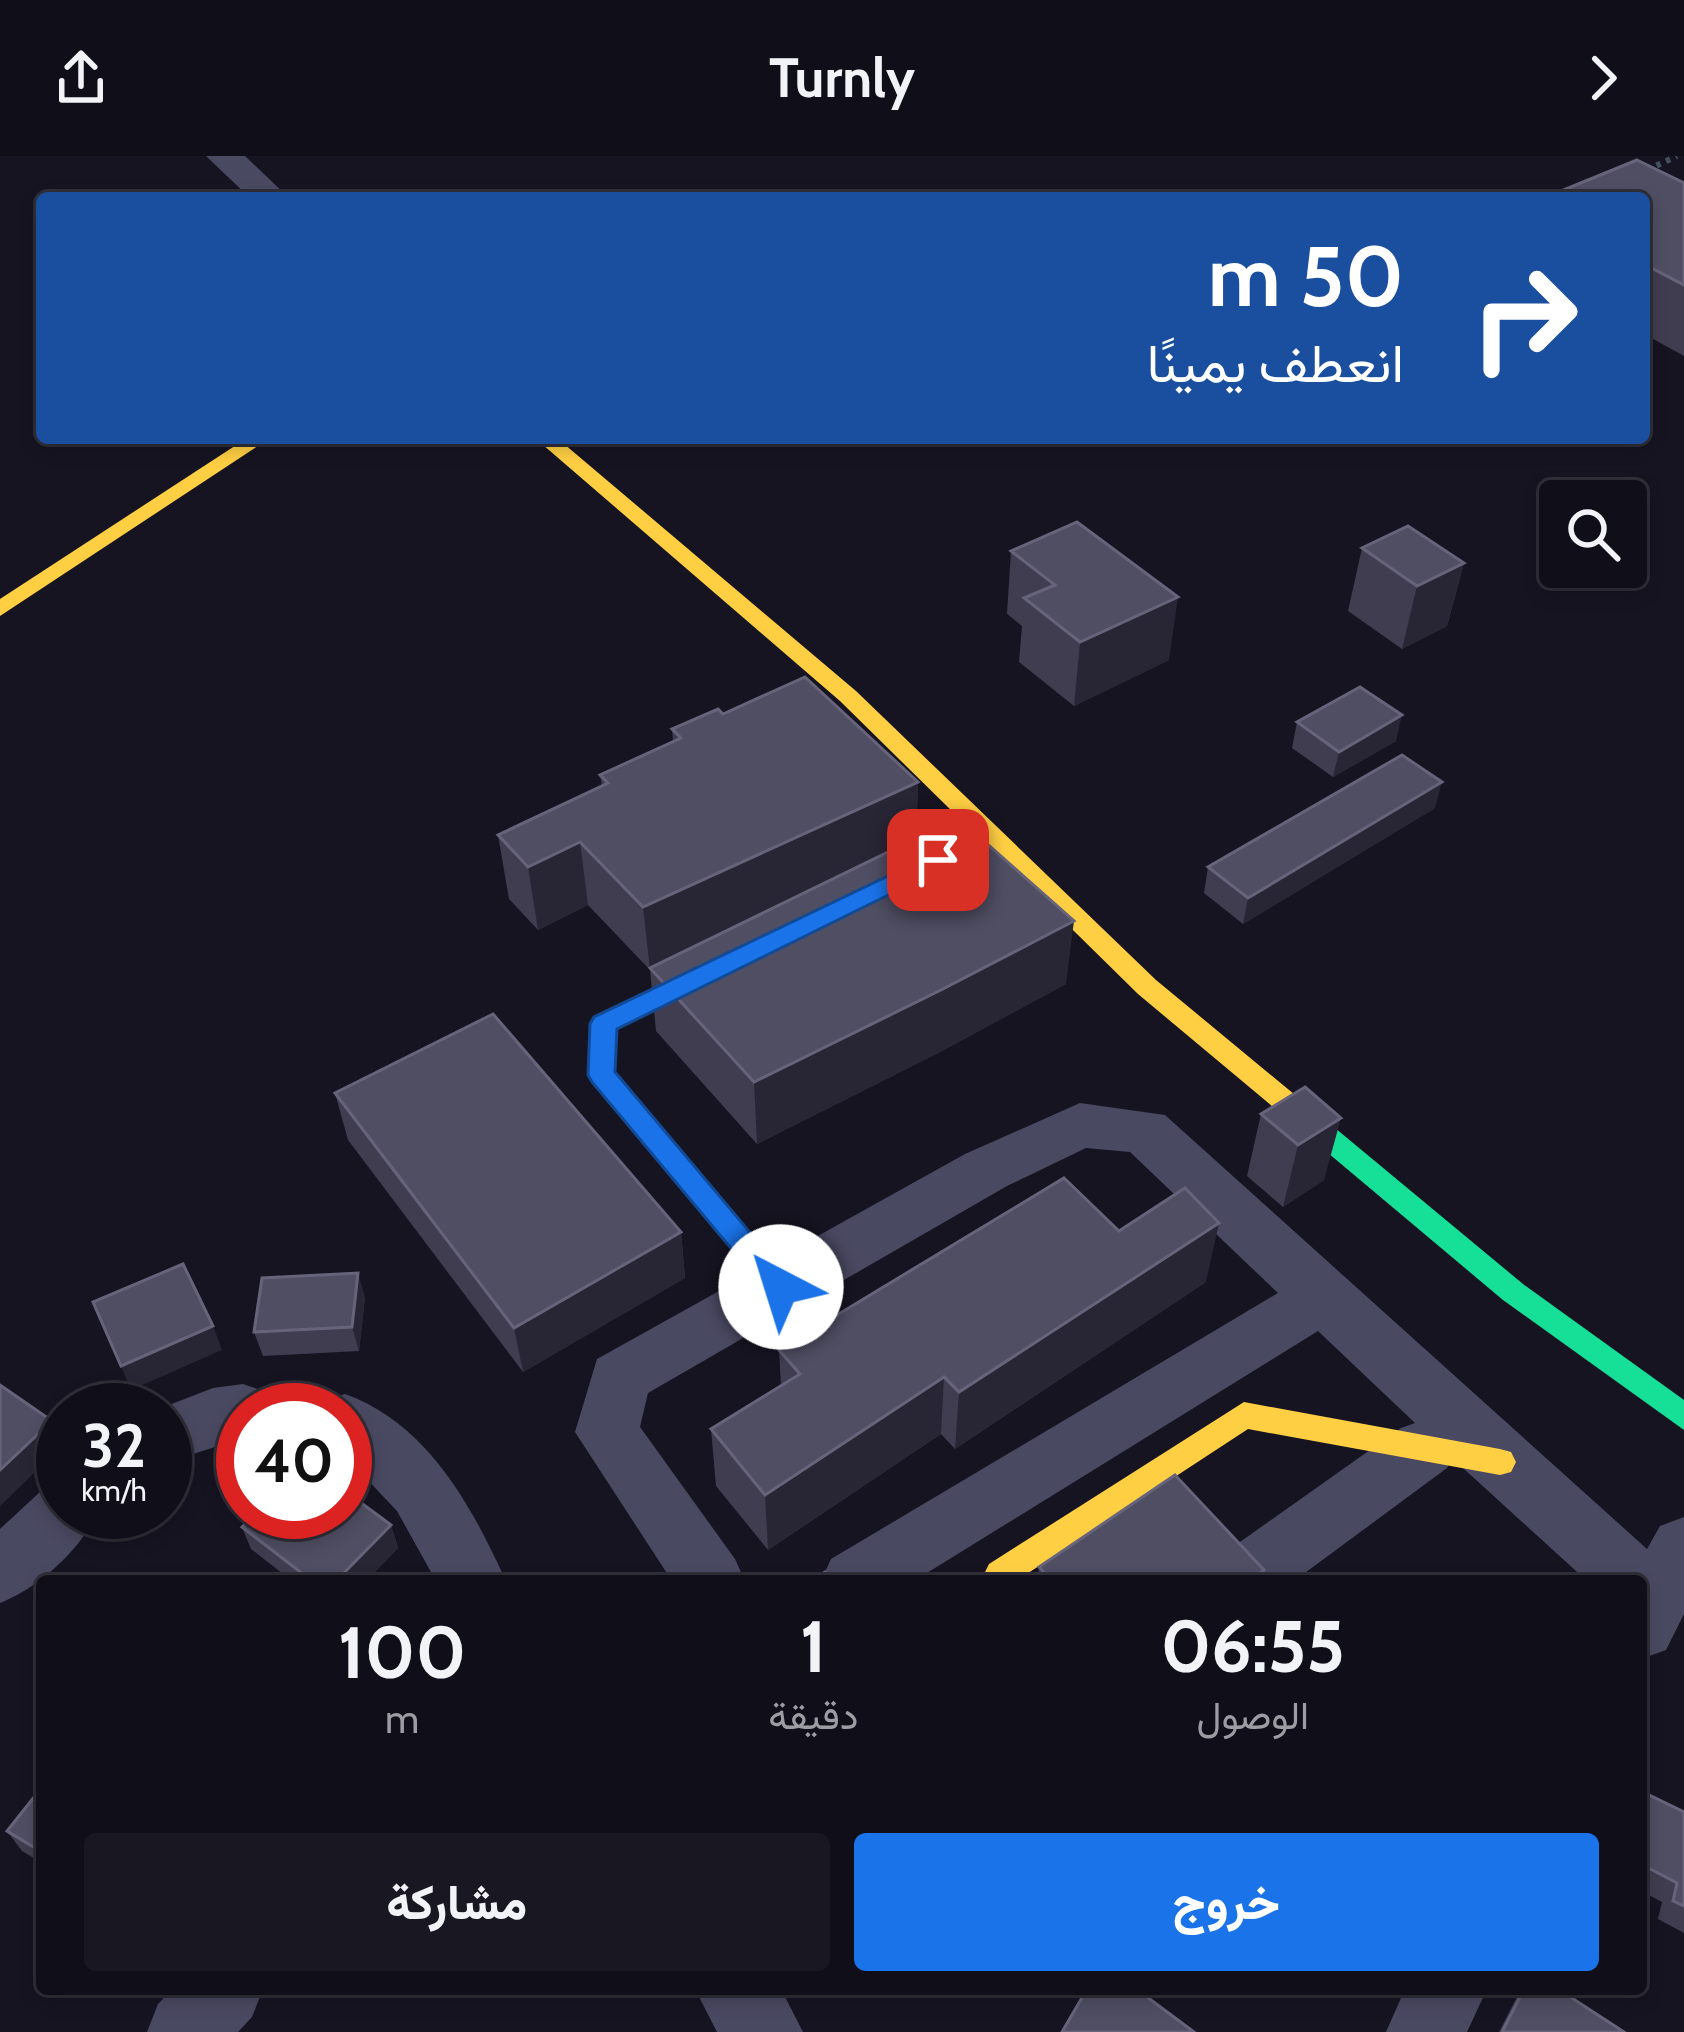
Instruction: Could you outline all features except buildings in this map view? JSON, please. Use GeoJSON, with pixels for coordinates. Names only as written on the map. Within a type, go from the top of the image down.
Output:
{"type":"FeatureCollection","features":[{"type":"Feature","properties":{"kind":"street"},"geometry":{"type":"LineString","coordinates":[[224,156],[264,192]]}},
{"type":"Feature","properties":{"kind":"street"},"geometry":{"type":"LineString","coordinates":[[0,609],[251,444]]}},
{"type":"Feature","properties":{"kind":"street"},"geometry":{"type":"LineString","coordinates":[[551,444],[848,696],[1147,988],[1213,1045],[1513,1292],[1684,1417]]}},
{"type":"Feature","properties":{"kind":"street"},"geometry":{"type":"LineString","coordinates":[[750,952],[604,1024],[602,1075],[781,1287]]}},
{"type":"Feature","properties":{"kind":"street"},"geometry":{"type":"LineString","coordinates":[[707,1575],[607,1432],[619,1378],[986,1171],[1079,1125],[1144,1131],[1501,1462],[1633,1575]]}},
{"type":"Feature","properties":{"kind":"street"},"geometry":{"type":"LineString","coordinates":[[865,1575],[1323,1297]]}},
{"type":"Feature","properties":{"kind":"street"},"geometry":{"type":"LineString","coordinates":[[1000,1574],[1244,1415],[1501,1462]]}},
{"type":"Feature","properties":{"kind":"street"},"geometry":{"type":"LineString","coordinates":[[372,1436],[406,1465],[469,1575]]}},
{"type":"Feature","properties":{"kind":"street"},"geometry":{"type":"LineString","coordinates":[[1247,1575],[1424,1448]]}},
{"type":"Feature","properties":{"kind":"street"},"geometry":{"type":"LineString","coordinates":[[0,1572],[36,1539]]}},
{"type":"Feature","properties":{"kind":"street"},"geometry":{"type":"LineString","coordinates":[[186,2032],[219,1995]]}},
{"type":"Feature","properties":{"kind":"street"},"geometry":{"type":"LineString","coordinates":[[738,1995],[764,2032]]}},
{"type":"Feature","properties":{"kind":"street"},"geometry":{"type":"LineString","coordinates":[[1425,2032],[1445,1995]]}},
{"type":"Feature","properties":{"kind":"path"},"geometry":{"type":"LineString","coordinates":[[1642,172],[1677,156]]}},
{"type":"Feature","properties":{"kind":"traffic: fast"},"geometry":{"type":"LineString","coordinates":[[1319,1130],[1513,1292],[1684,1417]]}},
{"type":"Feature","properties":{"kind":"traffic: slow"},"geometry":{"type":"LineString","coordinates":[[0,609],[251,444]]}},
{"type":"Feature","properties":{"kind":"traffic: slow"},"geometry":{"type":"LineString","coordinates":[[552,444],[848,696],[1147,987],[1319,1130]]}},
{"type":"Feature","properties":{"kind":"traffic: slow"},"geometry":{"type":"LineString","coordinates":[[731,962],[604,1024],[602,1075],[781,1287]]}},
{"type":"Feature","properties":{"kind":"traffic: slow"},"geometry":{"type":"LineString","coordinates":[[1000,1574],[1244,1415],[1500,1462]]}},
{"type":"Feature","properties":{"kind":"route"},"geometry":{"type":"LineString","coordinates":[[781,1287],[602,1075],[604,1024],[938,860]]}}]}
